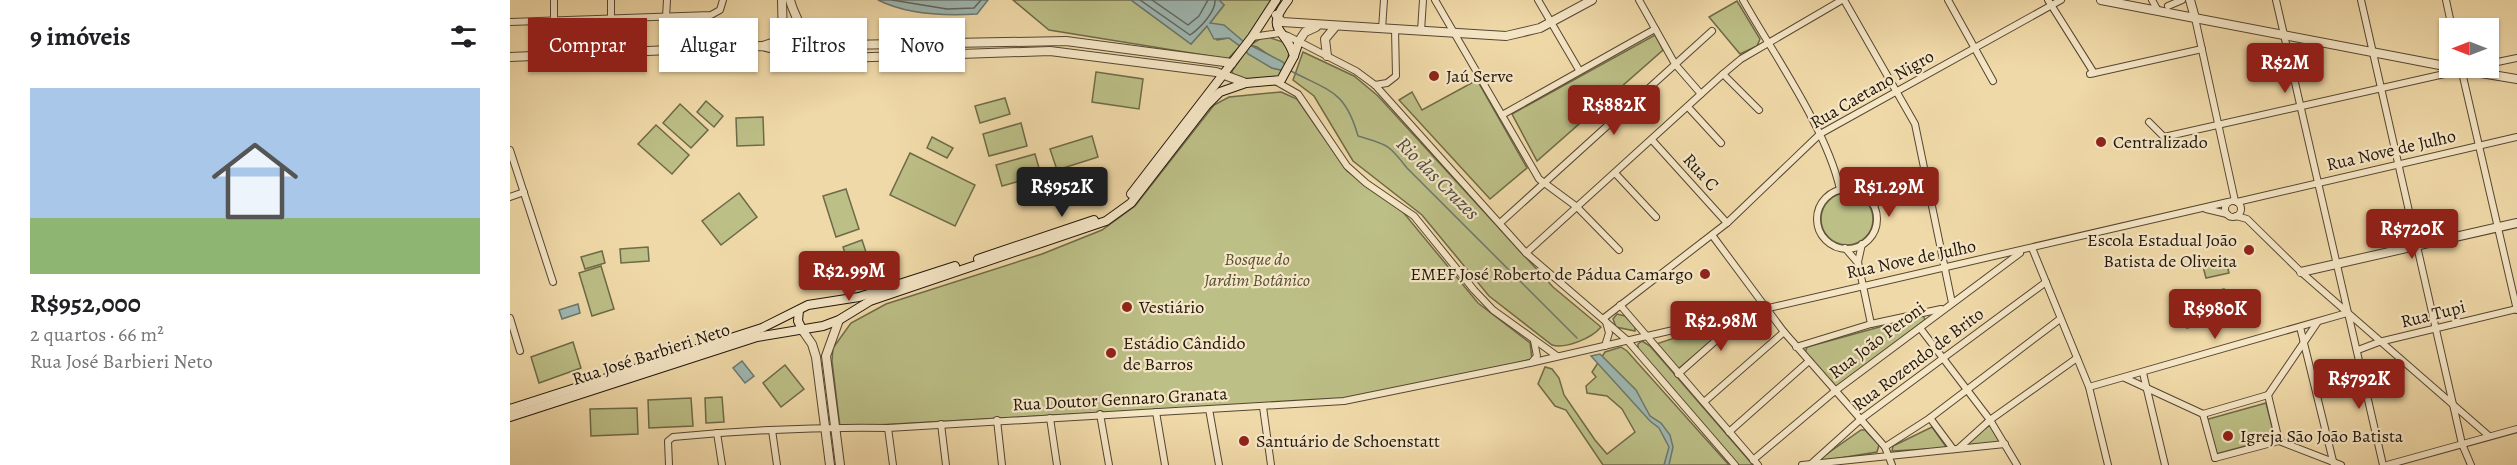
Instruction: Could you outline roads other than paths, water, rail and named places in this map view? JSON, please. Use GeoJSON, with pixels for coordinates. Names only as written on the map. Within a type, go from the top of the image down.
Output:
{"type":"FeatureCollection","features":[{"type":"Feature","properties":{"kind":"main road"},"geometry":{"type":"LineString","coordinates":[[829,302],[880,291],[1080,225],[1113,211],[1142,182],[1251,38],[1276,0]]}},
{"type":"Feature","properties":{"kind":"main road"},"geometry":{"type":"LineString","coordinates":[[1288,0],[1276,15],[1280,33],[1293,59]]}},
{"type":"Feature","properties":{"kind":"main road"},"geometry":{"type":"LineString","coordinates":[[829,302],[838,310],[839,320],[870,301],[1081,231],[1116,216],[1146,187],[1220,92],[1246,83],[1280,80],[1293,59],[1299,41]]}},
{"type":"Feature","properties":{"kind":"main road","name":"Rua José Barbieri Neto"},"geometry":{"type":"LineString","coordinates":[[510,409],[762,328],[815,303],[829,302]]}},
{"type":"Feature","properties":{"kind":"main road"},"geometry":{"type":"LineString","coordinates":[[799,310],[798,321],[803,331]]}},
{"type":"Feature","properties":{"kind":"main road","name":"Rua José Barbieri Neto"},"geometry":{"type":"LineString","coordinates":[[510,417],[757,337],[803,331],[839,320]]}},
{"type":"Feature","properties":{"kind":"street"},"geometry":{"type":"LineString","coordinates":[[554,0],[554,18]]}},
{"type":"Feature","properties":{"kind":"street"},"geometry":{"type":"LineString","coordinates":[[610,18],[611,0]]}},
{"type":"Feature","properties":{"kind":"street"},"geometry":{"type":"LineString","coordinates":[[666,16],[667,0]]}},
{"type":"Feature","properties":{"kind":"street"},"geometry":{"type":"LineString","coordinates":[[629,18],[713,15],[720,10],[723,0]]}},
{"type":"Feature","properties":{"kind":"street"},"geometry":{"type":"LineString","coordinates":[[782,0],[782,18]]}},
{"type":"Feature","properties":{"kind":"street"},"geometry":{"type":"LineString","coordinates":[[790,0],[795,18]]}},
{"type":"Feature","properties":{"kind":"street"},"geometry":{"type":"LineString","coordinates":[[1382,29],[1384,0]]}},
{"type":"Feature","properties":{"kind":"street"},"geometry":{"type":"LineString","coordinates":[[1420,31],[1423,0]]}},
{"type":"Feature","properties":{"kind":"street"},"geometry":{"type":"LineString","coordinates":[[1435,0],[1544,183],[1577,207],[1619,250]]}},
{"type":"Feature","properties":{"kind":"street"},"geometry":{"type":"LineString","coordinates":[[1538,0],[1579,70]]}},
{"type":"Feature","properties":{"kind":"street"},"geometry":{"type":"LineString","coordinates":[[1276,15],[1282,22],[1335,27],[1506,36],[1551,24],[1592,0]]}},
{"type":"Feature","properties":{"kind":"street"},"geometry":{"type":"LineString","coordinates":[[1639,0],[1676,64],[1701,94]]}},
{"type":"Feature","properties":{"kind":"street"},"geometry":{"type":"LineString","coordinates":[[1743,0],[1820,134],[1836,169],[1840,189]]}},
{"type":"Feature","properties":{"kind":"street"},"geometry":{"type":"LineString","coordinates":[[1526,253],[1723,74],[1768,44],[1843,0],[1915,124],[1953,303]]}},
{"type":"Feature","properties":{"kind":"street"},"geometry":{"type":"LineString","coordinates":[[1948,0],[1994,81]]}},
{"type":"Feature","properties":{"kind":"street","name":"Rua Caetano Nigro"},"geometry":{"type":"LineString","coordinates":[[1604,318],[1727,223],[1820,134],[2050,3],[2061,0]]}},
{"type":"Feature","properties":{"kind":"street"},"geometry":{"type":"LineString","coordinates":[[2101,0],[2439,65]]}},
{"type":"Feature","properties":{"kind":"street"},"geometry":{"type":"LineString","coordinates":[[2152,0],[2158,11]]}},
{"type":"Feature","properties":{"kind":"street"},"geometry":{"type":"LineString","coordinates":[[2168,6],[2182,0]]}},
{"type":"Feature","properties":{"kind":"street"},"geometry":{"type":"LineString","coordinates":[[2190,0],[2219,125],[2233,202],[2240,208],[2236,216]]}},
{"type":"Feature","properties":{"kind":"street"},"geometry":{"type":"LineString","coordinates":[[2276,0],[2347,313],[2385,465],[2517,429]]}},
{"type":"Feature","properties":{"kind":"street"},"geometry":{"type":"LineString","coordinates":[[2361,0],[2462,444],[2471,465]]}},
{"type":"Feature","properties":{"kind":"street"},"geometry":{"type":"LineString","coordinates":[[2446,0],[2450,18]]}},
{"type":"Feature","properties":{"kind":"street"},"geometry":{"type":"LineString","coordinates":[[2050,3],[2092,73],[2202,49]]}},
{"type":"Feature","properties":{"kind":"street"},"geometry":{"type":"LineString","coordinates":[[510,22],[528,22]]}},
{"type":"Feature","properties":{"kind":"street"},"geometry":{"type":"LineString","coordinates":[[1299,41],[1310,28],[1326,26]]}},
{"type":"Feature","properties":{"kind":"street"},"geometry":{"type":"LineString","coordinates":[[1328,56],[1325,39],[1335,27]]}},
{"type":"Feature","properties":{"kind":"street"},"geometry":{"type":"LineString","coordinates":[[1502,115],[1655,28]]}},
{"type":"Feature","properties":{"kind":"street"},"geometry":{"type":"LineString","coordinates":[[1375,85],[1387,83],[1396,76],[1395,29]]}},
{"type":"Feature","properties":{"kind":"street"},"geometry":{"type":"LineString","coordinates":[[1500,223],[1712,31]]}},
{"type":"Feature","properties":{"kind":"street"},"geometry":{"type":"LineString","coordinates":[[1251,38],[1280,33],[1328,56],[1375,85],[1526,253],[1627,340],[1735,465]]}},
{"type":"Feature","properties":{"kind":"street"},"geometry":{"type":"LineString","coordinates":[[867,45],[1066,41],[1232,63]]}},
{"type":"Feature","properties":{"kind":"street"},"geometry":{"type":"LineString","coordinates":[[510,57],[762,46],[770,43]]}},
{"type":"Feature","properties":{"kind":"street"},"geometry":{"type":"LineString","coordinates":[[762,46],[770,48]]}},
{"type":"Feature","properties":{"kind":"street"},"geometry":{"type":"LineString","coordinates":[[867,57],[1050,51],[1216,72],[1246,83]]}},
{"type":"Feature","properties":{"kind":"street"},"geometry":{"type":"LineString","coordinates":[[2499,62],[2517,58]]}},
{"type":"Feature","properties":{"kind":"street"},"geometry":{"type":"LineString","coordinates":[[1723,74],[1759,110]]}},
{"type":"Feature","properties":{"kind":"street"},"geometry":{"type":"LineString","coordinates":[[2149,122],[2164,137],[2439,74]]}},
{"type":"Feature","properties":{"kind":"street"},"geometry":{"type":"LineString","coordinates":[[2499,76],[2517,80]]}},
{"type":"Feature","properties":{"kind":"street"},"geometry":{"type":"LineString","coordinates":[[2463,78],[2517,309]]}},
{"type":"Feature","properties":{"kind":"street"},"geometry":{"type":"LineString","coordinates":[[1280,80],[1298,94],[1347,166],[1366,183],[1414,216],[1493,310],[1557,356]]}},
{"type":"Feature","properties":{"kind":"street"},"geometry":{"type":"LineString","coordinates":[[1688,107],[1721,143]]}},
{"type":"Feature","properties":{"kind":"street","name":"Rua Nove de Julho"},"geometry":{"type":"LineString","coordinates":[[1627,340],[2517,137]]}},
{"type":"Feature","properties":{"kind":"street","name":"Rua C"},"geometry":{"type":"LineString","coordinates":[[1652,140],[1727,223]]}},
{"type":"Feature","properties":{"kind":"street"},"geometry":{"type":"LineString","coordinates":[[510,150],[553,282]]}},
{"type":"Feature","properties":{"kind":"street"},"geometry":{"type":"LineString","coordinates":[[1615,173],[1656,217]]}},
{"type":"Feature","properties":{"kind":"street"},"geometry":{"type":"LineString","coordinates":[[1840,189],[1863,194],[1875,209],[1877,227],[1873,235],[1862,244],[1845,248],[1834,246],[1824,238],[1817,219],[1821,203],[1827,196],[1840,189]]}},
{"type":"Feature","properties":{"kind":"street"},"geometry":{"type":"LineString","coordinates":[[510,197],[524,192]]}},
{"type":"Feature","properties":{"kind":"street"},"geometry":{"type":"LineString","coordinates":[[2227,213],[2225,206],[2233,202]]}},
{"type":"Feature","properties":{"kind":"street","name":"Rua Nove de Julho"},"geometry":{"type":"LineString","coordinates":[[2202,209],[2247,219],[2301,272],[2379,342],[2489,436]]}},
{"type":"Feature","properties":{"kind":"street"},"geometry":{"type":"LineString","coordinates":[[2301,272],[2517,223]]}},
{"type":"Feature","properties":{"kind":"street"},"geometry":{"type":"LineString","coordinates":[[1712,235],[1784,332],[1885,447],[1892,465]]}},
{"type":"Feature","properties":{"kind":"street"},"geometry":{"type":"LineString","coordinates":[[1862,244],[1858,256],[1859,267],[1871,324]]}},
{"type":"Feature","properties":{"kind":"street"},"geometry":{"type":"LineString","coordinates":[[1845,248],[1855,257],[1859,267]]}},
{"type":"Feature","properties":{"kind":"street"},"geometry":{"type":"LineString","coordinates":[[2032,248],[2089,387],[2108,465]]}},
{"type":"Feature","properties":{"kind":"street","name":"Rua João Peroni"},"geometry":{"type":"LineString","coordinates":[[1756,462],[1835,391],[2023,251]]}},
{"type":"Feature","properties":{"kind":"street"},"geometry":{"type":"LineString","coordinates":[[2004,255],[2008,262]]}},
{"type":"Feature","properties":{"kind":"street","name":"Rua Rozendo de Brito"},"geometry":{"type":"LineString","coordinates":[[1811,464],[1861,419],[2046,282]]}},
{"type":"Feature","properties":{"kind":"street"},"geometry":{"type":"LineString","coordinates":[[1620,306],[1756,462]]}},
{"type":"Feature","properties":{"kind":"street"},"geometry":{"type":"LineString","coordinates":[[1797,347],[1871,324],[1945,308]]}},
{"type":"Feature","properties":{"kind":"street","name":"Rua Tupi"},"geometry":{"type":"LineString","coordinates":[[2358,350],[2379,342],[2517,309]]}},
{"type":"Feature","properties":{"kind":"street"},"geometry":{"type":"LineString","coordinates":[[1678,374],[1748,313]]}},
{"type":"Feature","properties":{"kind":"street"},"geometry":{"type":"LineString","coordinates":[[2089,387],[2347,313]]}},
{"type":"Feature","properties":{"kind":"street"},"geometry":{"type":"LineString","coordinates":[[510,318],[520,351]]}},
{"type":"Feature","properties":{"kind":"street"},"geometry":{"type":"LineString","coordinates":[[1603,346],[1609,328],[1604,318]]}},
{"type":"Feature","properties":{"kind":"street"},"geometry":{"type":"LineString","coordinates":[[1885,447],[1930,418],[2060,319]]}},
{"type":"Feature","properties":{"kind":"street"},"geometry":{"type":"LineString","coordinates":[[839,320],[826,356],[840,465]]}},
{"type":"Feature","properties":{"kind":"street"},"geometry":{"type":"LineString","coordinates":[[2125,378],[2203,414],[2268,394],[2318,322]]}},
{"type":"Feature","properties":{"kind":"street"},"geometry":{"type":"LineString","coordinates":[[2300,327],[2333,463]]}},
{"type":"Feature","properties":{"kind":"street"},"geometry":{"type":"LineString","coordinates":[[1920,328],[1990,420],[2017,465]]}},
{"type":"Feature","properties":{"kind":"street"},"geometry":{"type":"LineString","coordinates":[[803,331],[812,344],[816,357],[830,465]]}},
{"type":"Feature","properties":{"kind":"street"},"geometry":{"type":"LineString","coordinates":[[1704,402],[1784,332]]}},
{"type":"Feature","properties":{"kind":"street"},"geometry":{"type":"LineString","coordinates":[[1603,346],[1627,340]]}},
{"type":"Feature","properties":{"kind":"street"},"geometry":{"type":"LineString","coordinates":[[1530,363],[1537,356],[1534,341]]}},
{"type":"Feature","properties":{"kind":"street","name":"Rua Doutor Gennaro Granata"},"geometry":{"type":"LineString","coordinates":[[669,465],[668,441],[673,437],[825,427],[888,428],[1344,401],[1603,346]]}},
{"type":"Feature","properties":{"kind":"street"},"geometry":{"type":"LineString","coordinates":[[1956,448],[1990,420],[2077,358]]}},
{"type":"Feature","properties":{"kind":"street"},"geometry":{"type":"LineString","coordinates":[[1729,432],[1809,361]]}},
{"type":"Feature","properties":{"kind":"street"},"geometry":{"type":"LineString","coordinates":[[2144,373],[2165,465]]}},
{"type":"Feature","properties":{"kind":"street"},"geometry":{"type":"LineString","coordinates":[[2268,394],[2279,441]]}},
{"type":"Feature","properties":{"kind":"street"},"geometry":{"type":"LineString","coordinates":[[1263,407],[1271,465]]}},
{"type":"Feature","properties":{"kind":"street"},"geometry":{"type":"LineString","coordinates":[[1209,409],[1219,465]]}},
{"type":"Feature","properties":{"kind":"street"},"geometry":{"type":"LineString","coordinates":[[1156,412],[1165,465]]}},
{"type":"Feature","properties":{"kind":"street"},"geometry":{"type":"LineString","coordinates":[[1100,414],[1109,465]]}},
{"type":"Feature","properties":{"kind":"street"},"geometry":{"type":"LineString","coordinates":[[2203,414],[2215,458]]}},
{"type":"Feature","properties":{"kind":"street"},"geometry":{"type":"LineString","coordinates":[[1050,418],[1057,465]]}},
{"type":"Feature","properties":{"kind":"street"},"geometry":{"type":"LineString","coordinates":[[1930,418],[1956,448]]}},
{"type":"Feature","properties":{"kind":"street"},"geometry":{"type":"LineString","coordinates":[[997,420],[1002,465]]}},
{"type":"Feature","properties":{"kind":"street"},"geometry":{"type":"LineString","coordinates":[[941,424],[946,465]]}},
{"type":"Feature","properties":{"kind":"street"},"geometry":{"type":"LineString","coordinates":[[888,428],[893,465]]}},
{"type":"Feature","properties":{"kind":"street"},"geometry":{"type":"LineString","coordinates":[[772,430],[777,465]]}},
{"type":"Feature","properties":{"kind":"street"},"geometry":{"type":"LineString","coordinates":[[717,433],[722,465]]}},
{"type":"Feature","properties":{"kind":"street"},"geometry":{"type":"LineString","coordinates":[[2209,465],[2215,458],[2279,441],[2341,465]]}},
{"type":"Feature","properties":{"kind":"street"},"geometry":{"type":"LineString","coordinates":[[1803,465],[2005,444]]}},
{"type":"Feature","properties":{"kind":"street"},"geometry":{"type":"LineString","coordinates":[[2009,451],[2010,465]]}},
{"type":"Feature","properties":{"kind":"water"},"geometry":{"type":"Polygon","coordinates":[[[878,0],[988,0],[977,14],[952,15],[914,12],[878,0]]]}},
{"type":"Feature","properties":{"kind":"water"},"geometry":{"type":"Polygon","coordinates":[[[1131,0],[1219,0],[1224,5],[1210,23],[1224,25],[1244,42],[1240,46],[1229,38],[1214,39],[1207,26],[1191,44],[1131,0]]]}},
{"type":"Feature","properties":{"kind":"water"},"geometry":{"type":"Polygon","coordinates":[[[1250,45],[1283,62],[1287,67],[1285,71],[1272,68],[1248,54],[1246,51],[1250,45]]]}},
{"type":"Feature","properties":{"kind":"water"},"geometry":{"type":"Polygon","coordinates":[[[578,304],[580,313],[562,319],[559,310],[578,304]]]}},
{"type":"Feature","properties":{"kind":"water"},"geometry":{"type":"Polygon","coordinates":[[[1600,354],[1636,390],[1650,416],[1661,423],[1670,435],[1673,447],[1669,465],[1664,465],[1669,447],[1659,428],[1591,356],[1600,354]]]}},
{"type":"Feature","properties":{"kind":"water"},"geometry":{"type":"Polygon","coordinates":[[[742,361],[754,376],[745,383],[733,368],[742,361]]]}},
{"type":"Feature","properties":{"kind":"waterway","name":"Rio das Cruzes"},"geometry":{"type":"LineString","coordinates":[[1291,71],[1325,88],[1341,100],[1353,121],[1358,136],[1381,143],[1391,149],[1407,168],[1577,338]]}},
{"type":"Feature","properties":{"kind":"place","name":"Jaú Serve"},"geometry":{"type":"Point","coordinates":[1434,76]}},
{"type":"Feature","properties":{"kind":"place","name":"Centralizado"},"geometry":{"type":"Point","coordinates":[2101,142]}},
{"type":"Feature","properties":{"kind":"place","name":"Escola Estadual João Batista de Oliveita"},"geometry":{"type":"Point","coordinates":[2249,250]}},
{"type":"Feature","properties":{"kind":"place","name":"EMEF José Roberto de Pádua Camargo"},"geometry":{"type":"Point","coordinates":[1705,274]}},
{"type":"Feature","properties":{"kind":"place","name":"Vestiário"},"geometry":{"type":"Point","coordinates":[1127,307]}},
{"type":"Feature","properties":{"kind":"place","name":"Estádio Cândido de Barros"},"geometry":{"type":"Point","coordinates":[1111,353]}},
{"type":"Feature","properties":{"kind":"place","name":"Igreja São João Batista"},"geometry":{"type":"Point","coordinates":[2228,436]}},
{"type":"Feature","properties":{"kind":"place","name":"Santuário de Schoenstatt"},"geometry":{"type":"Point","coordinates":[1244,441]}},
{"type":"Feature","properties":{"kind":"park label","name":"Bosque do Jardim Botânico"},"geometry":{"type":"Point","coordinates":[1257,269]}}]}
